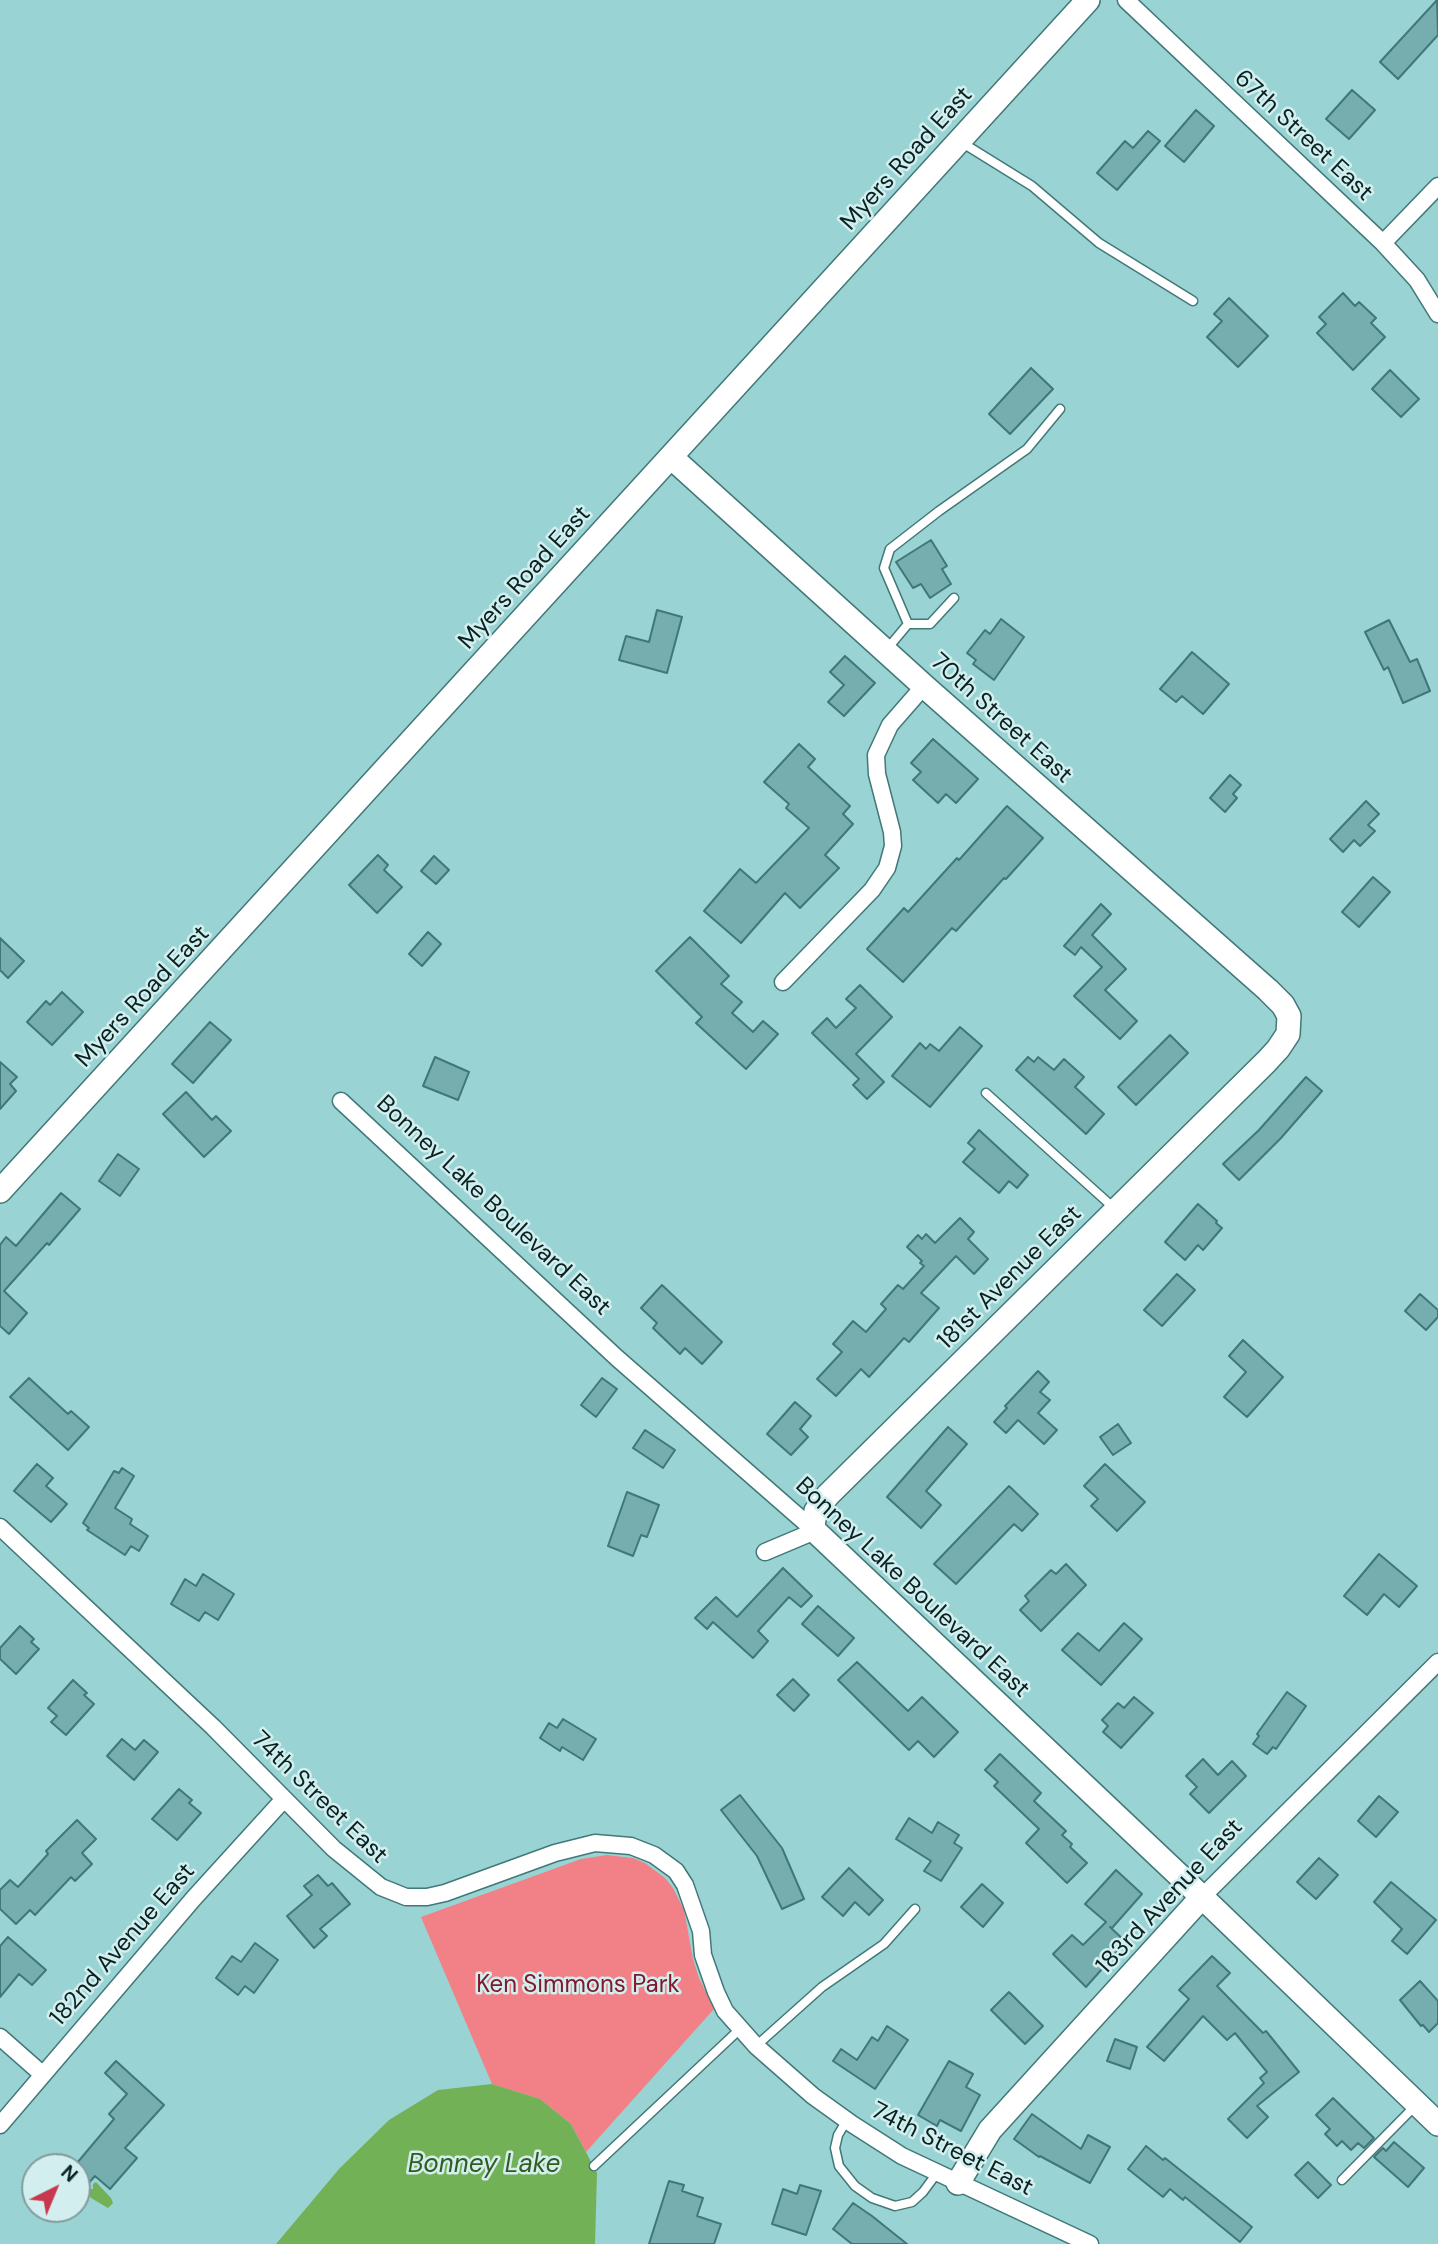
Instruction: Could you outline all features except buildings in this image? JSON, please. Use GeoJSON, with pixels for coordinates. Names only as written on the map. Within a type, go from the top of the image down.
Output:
{"type":"FeatureCollection","features":[{"type":"Feature","properties":{"kind":"street","name":"Myers Road East"},"geometry":{"type":"LineString","coordinates":[[0,1191],[320,844],[1088,0]]}},
{"type":"Feature","properties":{"kind":"street","name":"67th Street East"},"geometry":{"type":"LineString","coordinates":[[1126,0],[1383,243],[1417,281],[1438,314]]}},
{"type":"Feature","properties":{"kind":"street"},"geometry":{"type":"LineString","coordinates":[[1383,243],[1438,186]]}},
{"type":"Feature","properties":{"kind":"street","name":"70th Street East"},"geometry":{"type":"LineString","coordinates":[[671,457],[924,686],[1268,990],[1283,1005],[1289,1016],[1289,1025]]}},
{"type":"Feature","properties":{"kind":"street"},"geometry":{"type":"LineString","coordinates":[[783,982],[872,890],[887,868],[893,846],[892,832],[877,775],[876,755],[890,725],[924,686]]}},
{"type":"Feature","properties":{"kind":"street","name":"181st Avenue East"},"geometry":{"type":"LineString","coordinates":[[815,1531],[814,1516],[828,1495],[1266,1062],[1284,1041],[1289,1025]]}},
{"type":"Feature","properties":{"kind":"street","name":"Bonney Lake Boulevard East"},"geometry":{"type":"LineString","coordinates":[[341,1101],[617,1357],[815,1531],[1438,2124]]}},
{"type":"Feature","properties":{"kind":"street","name":"74th Street East"},"geometry":{"type":"LineString","coordinates":[[0,1527],[213,1727],[334,1849],[381,1887],[406,1897],[418,1898],[445,1893],[555,1853],[595,1843],[631,1846],[654,1855],[676,1871],[685,1885],[701,1931],[703,1955],[709,1974],[725,2011],[757,2046],[813,2096],[902,2156],[1090,2244]]}},
{"type":"Feature","properties":{"kind":"street"},"geometry":{"type":"LineString","coordinates":[[765,1552],[815,1531]]}},
{"type":"Feature","properties":{"kind":"street","name":"183rd Avenue East"},"geometry":{"type":"LineString","coordinates":[[947,2178],[1202,1897],[1438,1662]]}},
{"type":"Feature","properties":{"kind":"street","name":"182nd Avenue East"},"geometry":{"type":"LineString","coordinates":[[0,2125],[194,1898],[284,1799]]}},
{"type":"Feature","properties":{"kind":"street"},"geometry":{"type":"LineString","coordinates":[[0,2036],[41,2074]]}},
{"type":"Feature","properties":{"kind":"lane"},"geometry":{"type":"LineString","coordinates":[[959,140],[1032,186],[1099,243],[1193,301]]}},
{"type":"Feature","properties":{"kind":"lane"},"geometry":{"type":"LineString","coordinates":[[908,624],[884,568],[890,549],[1027,449],[1060,409]]}},
{"type":"Feature","properties":{"kind":"lane"},"geometry":{"type":"LineString","coordinates":[[885,651],[908,624],[930,624],[954,598]]}},
{"type":"Feature","properties":{"kind":"lane"},"geometry":{"type":"LineString","coordinates":[[986,1093],[1116,1210]]}},
{"type":"Feature","properties":{"kind":"lane"},"geometry":{"type":"LineString","coordinates":[[757,2046],[822,1987],[884,1944],[915,1909]]}},
{"type":"Feature","properties":{"kind":"lane"},"geometry":{"type":"LineString","coordinates":[[594,2166],[740,2029]]}},
{"type":"Feature","properties":{"kind":"lane"},"geometry":{"type":"LineString","coordinates":[[1342,2180],[1417,2104]]}},
{"type":"Feature","properties":{"kind":"lane"},"geometry":{"type":"LineString","coordinates":[[847,2120],[838,2135],[835,2148],[839,2166],[855,2186],[872,2198],[895,2206],[912,2203],[947,2178]]}},
{"type":"Feature","properties":{"kind":"green space","name":"Ken Simmons Park"},"geometry":{"type":"Polygon","coordinates":[[[607,1855],[633,1858],[645,1863],[665,1878],[673,1888],[684,1910],[699,1978],[714,2009],[586,2152],[571,2124],[540,2099],[492,2084],[421,1917],[581,1859],[607,1855]]]}},
{"type":"Feature","properties":{"kind":"water","name":"Bonney Lake"},"geometry":{"type":"Polygon","coordinates":[[[492,2084],[540,2099],[571,2124],[597,2173],[595,2244],[276,2244],[339,2169],[389,2120],[438,2090],[492,2084]]]}},
{"type":"Feature","properties":{"kind":"water"},"geometry":{"type":"Polygon","coordinates":[[[96,2182],[111,2198],[113,2203],[108,2208],[91,2198],[93,2184],[96,2182]]]}}]}
